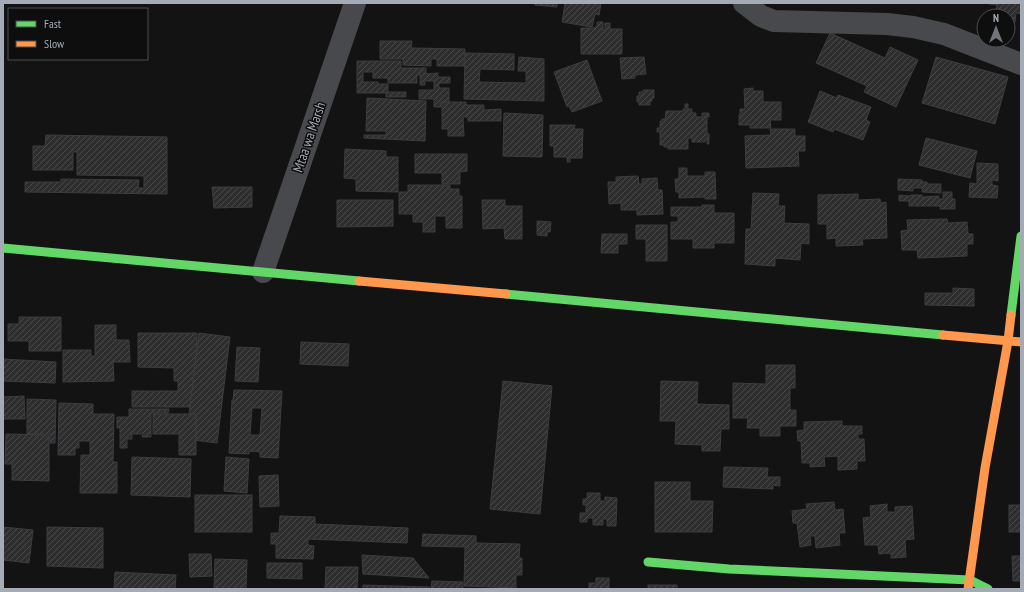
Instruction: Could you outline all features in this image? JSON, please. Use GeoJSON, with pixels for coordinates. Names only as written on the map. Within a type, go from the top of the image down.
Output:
{"type":"FeatureCollection","features":[{"type":"Feature","properties":{"kind":"street","name":"Mtaa wa Marsh"},"geometry":{"type":"LineString","coordinates":[[264,272],[355,3]]}},
{"type":"Feature","properties":{"kind":"street"},"geometry":{"type":"LineString","coordinates":[[744,3],[761,16],[774,21],[887,24],[913,27],[936,32],[1021,64]]}},
{"type":"Feature","properties":{"kind":"street"},"geometry":{"type":"LineString","coordinates":[[969,584],[985,468],[1008,341],[1021,236]]}},
{"type":"Feature","properties":{"kind":"street"},"geometry":{"type":"LineString","coordinates":[[3,248],[1021,342]]}},
{"type":"Feature","properties":{"kind":"street"},"geometry":{"type":"LineString","coordinates":[[648,562],[729,569],[969,584],[988,589]]}},
{"type":"Feature","properties":{"kind":"building"},"geometry":{"type":"Polygon","coordinates":[[[535,3],[557,3],[557,7],[535,5],[535,3]]]}},
{"type":"Feature","properties":{"kind":"building"},"geometry":{"type":"Polygon","coordinates":[[[565,3],[601,3],[599,15],[595,14],[592,27],[562,22],[565,3]]]}},
{"type":"Feature","properties":{"kind":"building"},"geometry":{"type":"Polygon","coordinates":[[[1021,3],[1021,14],[1016,13],[1016,8],[997,8],[997,5],[989,4],[1021,3]]]}},
{"type":"Feature","properties":{"kind":"building"},"geometry":{"type":"Polygon","coordinates":[[[597,22],[603,22],[603,30],[605,30],[605,23],[610,23],[610,29],[622,29],[622,54],[581,54],[581,28],[595,28],[597,27],[597,22]]]}},
{"type":"Feature","properties":{"kind":"building"},"geometry":{"type":"Polygon","coordinates":[[[830,33],[885,58],[890,47],[918,60],[896,107],[864,92],[867,86],[816,63],[830,33]]]}},
{"type":"Feature","properties":{"kind":"building"},"geometry":{"type":"Polygon","coordinates":[[[380,41],[412,41],[411,48],[465,49],[464,66],[437,66],[437,59],[431,59],[431,66],[403,65],[403,59],[380,59],[380,41]]]}},
{"type":"Feature","properties":{"kind":"building"},"geometry":{"type":"Polygon","coordinates":[[[465,53],[514,54],[514,70],[480,69],[479,82],[526,83],[526,71],[518,71],[519,57],[544,59],[544,101],[464,99],[465,53]]]}},
{"type":"Feature","properties":{"kind":"building"},"geometry":{"type":"Polygon","coordinates":[[[644,57],[646,74],[635,75],[635,78],[622,79],[620,58],[644,57]]]}},
{"type":"Feature","properties":{"kind":"building"},"geometry":{"type":"Polygon","coordinates":[[[936,57],[1008,77],[995,124],[922,103],[936,57]]]}},
{"type":"Feature","properties":{"kind":"building"},"geometry":{"type":"Polygon","coordinates":[[[587,60],[602,101],[572,112],[569,106],[567,107],[554,72],[587,60]]]}},
{"type":"Feature","properties":{"kind":"building"},"geometry":{"type":"Polygon","coordinates":[[[357,61],[401,61],[401,68],[426,68],[426,74],[438,73],[438,77],[450,77],[450,83],[439,83],[439,88],[449,88],[449,102],[441,102],[441,107],[434,107],[434,99],[419,99],[419,90],[434,90],[434,81],[425,81],[425,85],[420,85],[420,75],[417,75],[417,83],[388,83],[388,78],[373,78],[373,72],[363,72],[363,82],[388,84],[388,92],[406,92],[406,97],[386,97],[386,93],[357,93],[357,61]]]}},
{"type":"Feature","properties":{"kind":"building"},"geometry":{"type":"Polygon","coordinates":[[[753,88],[753,91],[763,91],[763,102],[781,102],[781,120],[770,120],[771,128],[750,128],[750,125],[739,125],[740,109],[745,109],[744,89],[753,88]]]}},
{"type":"Feature","properties":{"kind":"building"},"geometry":{"type":"Polygon","coordinates":[[[643,90],[654,90],[654,98],[650,101],[650,105],[639,105],[639,102],[637,102],[639,92],[643,92],[643,90]]]}},
{"type":"Feature","properties":{"kind":"building"},"geometry":{"type":"Polygon","coordinates":[[[820,91],[837,98],[838,95],[871,107],[866,120],[870,122],[863,140],[834,129],[833,132],[808,122],[820,91]]]}},
{"type":"Feature","properties":{"kind":"building"},"geometry":{"type":"Polygon","coordinates":[[[367,98],[426,101],[425,141],[364,138],[364,135],[386,135],[386,131],[366,131],[367,98]]]}},
{"type":"Feature","properties":{"kind":"building"},"geometry":{"type":"Polygon","coordinates":[[[442,102],[466,102],[466,105],[484,105],[484,110],[501,109],[501,121],[468,121],[468,117],[463,117],[464,136],[448,136],[448,129],[442,129],[442,102]]]}},
{"type":"Feature","properties":{"kind":"building"},"geometry":{"type":"Polygon","coordinates":[[[685,104],[688,104],[688,109],[692,109],[692,113],[696,113],[696,117],[702,117],[702,113],[709,113],[709,117],[707,117],[707,134],[709,134],[709,144],[707,144],[707,140],[705,140],[705,142],[692,142],[692,138],[688,138],[688,149],[668,149],[668,147],[664,147],[664,145],[660,145],[660,132],[657,132],[657,128],[660,128],[660,121],[665,119],[666,111],[683,111],[683,109],[685,109],[685,104]]]}},
{"type":"Feature","properties":{"kind":"building"},"geometry":{"type":"Polygon","coordinates":[[[504,113],[543,115],[542,157],[503,156],[504,113]]]}},
{"type":"Feature","properties":{"kind":"building"},"geometry":{"type":"Polygon","coordinates":[[[550,125],[575,125],[574,129],[583,129],[582,158],[570,158],[570,162],[567,162],[567,157],[554,157],[554,146],[550,146],[550,125]]]}},
{"type":"Feature","properties":{"kind":"building"},"geometry":{"type":"Polygon","coordinates":[[[770,129],[795,129],[795,136],[805,136],[805,151],[798,151],[799,166],[746,168],[745,136],[771,135],[770,129]]]}},
{"type":"Feature","properties":{"kind":"building"},"geometry":{"type":"Polygon","coordinates":[[[46,135],[167,137],[167,194],[25,192],[25,182],[61,182],[61,179],[139,180],[138,188],[144,188],[144,176],[77,175],[77,152],[73,152],[73,170],[33,170],[33,146],[45,146],[46,135]]]}},
{"type":"Feature","properties":{"kind":"building"},"geometry":{"type":"Polygon","coordinates":[[[926,138],[977,151],[970,178],[919,165],[926,138]]]}},
{"type":"Feature","properties":{"kind":"building"},"geometry":{"type":"Polygon","coordinates":[[[345,149],[386,151],[386,157],[398,157],[398,192],[356,191],[356,179],[344,178],[345,149]]]}},
{"type":"Feature","properties":{"kind":"building"},"geometry":{"type":"Polygon","coordinates":[[[415,154],[467,154],[467,171],[460,172],[460,184],[442,184],[442,173],[415,173],[415,154]]]}},
{"type":"Feature","properties":{"kind":"building"},"geometry":{"type":"Polygon","coordinates":[[[977,163],[998,164],[998,181],[992,180],[992,185],[998,186],[997,198],[969,197],[970,183],[977,184],[977,163]]]}},
{"type":"Feature","properties":{"kind":"building"},"geometry":{"type":"Polygon","coordinates":[[[679,168],[687,168],[687,176],[705,176],[705,172],[715,172],[716,199],[705,199],[705,197],[679,198],[679,192],[676,192],[675,179],[679,179],[679,168]]]}},
{"type":"Feature","properties":{"kind":"building"},"geometry":{"type":"Polygon","coordinates":[[[638,176],[639,184],[642,184],[642,179],[657,178],[658,190],[662,190],[663,214],[637,215],[637,210],[621,210],[621,203],[609,204],[608,182],[616,182],[616,177],[638,176]]]}},
{"type":"Feature","properties":{"kind":"building"},"geometry":{"type":"Polygon","coordinates":[[[898,179],[922,180],[922,182],[927,182],[927,184],[941,184],[941,193],[922,192],[922,188],[913,188],[913,191],[898,190],[898,179]]]}},
{"type":"Feature","properties":{"kind":"building"},"geometry":{"type":"Polygon","coordinates":[[[408,185],[450,185],[450,189],[459,189],[459,196],[462,196],[462,228],[446,228],[446,216],[435,216],[435,232],[423,232],[423,222],[413,222],[413,214],[399,214],[399,192],[408,192],[408,185]]]}},
{"type":"Feature","properties":{"kind":"building"},"geometry":{"type":"Polygon","coordinates":[[[212,187],[252,187],[252,207],[214,208],[212,187]]]}},
{"type":"Feature","properties":{"kind":"building"},"geometry":{"type":"Polygon","coordinates":[[[943,192],[952,192],[952,199],[955,199],[955,209],[940,209],[940,206],[909,206],[909,201],[899,201],[899,195],[922,195],[922,197],[939,196],[939,199],[943,199],[943,192]]]}},
{"type":"Feature","properties":{"kind":"building"},"geometry":{"type":"Polygon","coordinates":[[[753,193],[779,194],[778,206],[785,206],[784,223],[809,224],[809,244],[801,243],[800,260],[775,258],[775,266],[745,264],[746,229],[751,229],[753,193]]]}},
{"type":"Feature","properties":{"kind":"building"},"geometry":{"type":"Polygon","coordinates":[[[858,194],[858,200],[880,199],[881,203],[886,202],[887,238],[862,239],[863,245],[836,246],[836,238],[827,239],[827,224],[818,224],[818,195],[858,194]]]}},
{"type":"Feature","properties":{"kind":"building"},"geometry":{"type":"Polygon","coordinates":[[[337,200],[393,200],[393,226],[337,227],[337,200]]]}},
{"type":"Feature","properties":{"kind":"building"},"geometry":{"type":"Polygon","coordinates":[[[482,200],[505,200],[505,206],[522,206],[522,239],[505,239],[504,228],[483,229],[482,200]]]}},
{"type":"Feature","properties":{"kind":"building"},"geometry":{"type":"Polygon","coordinates":[[[702,205],[714,205],[714,213],[734,213],[734,243],[714,243],[714,248],[693,248],[693,239],[671,239],[671,222],[678,222],[678,216],[671,216],[671,207],[702,207],[702,205]]]}},
{"type":"Feature","properties":{"kind":"building"},"geometry":{"type":"Polygon","coordinates":[[[947,219],[948,223],[967,222],[968,234],[973,234],[973,244],[967,244],[967,256],[918,258],[917,250],[902,250],[901,231],[908,230],[907,220],[947,219]]]}},
{"type":"Feature","properties":{"kind":"building"},"geometry":{"type":"Polygon","coordinates":[[[537,221],[551,222],[550,232],[547,232],[547,236],[537,235],[537,221]]]}},
{"type":"Feature","properties":{"kind":"building"},"geometry":{"type":"Polygon","coordinates":[[[636,225],[667,225],[667,261],[646,261],[646,239],[636,239],[636,225]]]}},
{"type":"Feature","properties":{"kind":"building"},"geometry":{"type":"Polygon","coordinates":[[[602,234],[627,234],[627,244],[618,244],[618,253],[601,253],[602,234]]]}},
{"type":"Feature","properties":{"kind":"building"},"geometry":{"type":"Polygon","coordinates":[[[953,288],[974,289],[974,306],[925,305],[925,293],[953,293],[953,288]]]}},
{"type":"Feature","properties":{"kind":"building"},"geometry":{"type":"Polygon","coordinates":[[[19,317],[61,317],[61,351],[29,351],[29,341],[8,341],[8,324],[19,324],[19,317]]]}},
{"type":"Feature","properties":{"kind":"building"},"geometry":{"type":"Polygon","coordinates":[[[95,325],[116,325],[116,340],[129,340],[130,362],[113,362],[114,381],[63,382],[63,350],[91,350],[91,356],[95,356],[95,325]]]}},
{"type":"Feature","properties":{"kind":"building"},"geometry":{"type":"Polygon","coordinates":[[[138,333],[197,333],[197,407],[132,407],[132,391],[178,391],[178,381],[174,381],[174,368],[138,367],[138,333]]]}},
{"type":"Feature","properties":{"kind":"building"},"geometry":{"type":"Polygon","coordinates":[[[199,333],[230,337],[217,443],[186,439],[199,333]]]}},
{"type":"Feature","properties":{"kind":"building"},"geometry":{"type":"Polygon","coordinates":[[[301,342],[349,344],[348,366],[300,364],[301,342]]]}},
{"type":"Feature","properties":{"kind":"building"},"geometry":{"type":"Polygon","coordinates":[[[237,347],[260,348],[258,382],[235,381],[237,347]]]}},
{"type":"Feature","properties":{"kind":"building"},"geometry":{"type":"Polygon","coordinates":[[[3,359],[56,362],[55,383],[3,381],[3,359]]]}},
{"type":"Feature","properties":{"kind":"building"},"geometry":{"type":"Polygon","coordinates":[[[766,365],[795,365],[795,388],[790,388],[790,410],[796,410],[796,426],[780,426],[780,436],[760,436],[760,428],[747,428],[748,418],[733,418],[733,383],[766,384],[766,365]]]}},
{"type":"Feature","properties":{"kind":"building"},"geometry":{"type":"Polygon","coordinates":[[[503,381],[552,386],[540,514],[490,509],[503,381]]]}},
{"type":"Feature","properties":{"kind":"building"},"geometry":{"type":"Polygon","coordinates":[[[661,381],[698,382],[697,404],[729,405],[729,429],[721,429],[720,451],[702,451],[702,445],[675,444],[676,421],[660,421],[661,381]]]}},
{"type":"Feature","properties":{"kind":"building"},"geometry":{"type":"Polygon","coordinates":[[[234,390],[282,391],[278,458],[260,457],[260,452],[249,451],[249,454],[229,453],[234,390]],[[252,408],[250,435],[260,435],[262,408],[252,408]]]}},
{"type":"Feature","properties":{"kind":"building"},"geometry":{"type":"Polygon","coordinates":[[[24,396],[25,419],[3,419],[3,397],[24,396]]]}},
{"type":"Feature","properties":{"kind":"building"},"geometry":{"type":"Polygon","coordinates":[[[27,399],[56,400],[55,443],[50,443],[50,434],[27,434],[27,399]]]}},
{"type":"Feature","properties":{"kind":"building"},"geometry":{"type":"Polygon","coordinates":[[[59,403],[93,404],[93,414],[114,414],[113,462],[117,462],[117,493],[80,493],[81,455],[90,455],[90,441],[79,441],[79,448],[75,448],[75,455],[58,455],[59,403]]]}},
{"type":"Feature","properties":{"kind":"building"},"geometry":{"type":"Polygon","coordinates":[[[129,409],[169,409],[168,413],[151,413],[151,437],[142,437],[143,434],[132,434],[132,439],[127,439],[127,448],[120,448],[120,428],[117,428],[117,417],[129,417],[129,409]]]}},
{"type":"Feature","properties":{"kind":"building"},"geometry":{"type":"Polygon","coordinates":[[[153,414],[196,414],[196,455],[179,455],[179,434],[153,434],[153,414]]]}},
{"type":"Feature","properties":{"kind":"building"},"geometry":{"type":"Polygon","coordinates":[[[842,421],[842,426],[862,426],[862,434],[858,434],[858,439],[864,439],[865,461],[857,461],[857,469],[838,470],[838,456],[824,457],[825,466],[810,467],[810,463],[802,463],[801,441],[798,441],[797,431],[804,430],[804,422],[842,421]]]}},
{"type":"Feature","properties":{"kind":"building"},"geometry":{"type":"Polygon","coordinates":[[[6,434],[49,435],[49,481],[12,480],[12,464],[5,464],[6,434]]]}},
{"type":"Feature","properties":{"kind":"building"},"geometry":{"type":"Polygon","coordinates":[[[132,457],[191,459],[190,497],[131,495],[132,457]]]}},
{"type":"Feature","properties":{"kind":"building"},"geometry":{"type":"Polygon","coordinates":[[[226,457],[249,459],[247,493],[224,491],[226,457]]]}},
{"type":"Feature","properties":{"kind":"building"},"geometry":{"type":"Polygon","coordinates":[[[724,467],[768,468],[767,477],[780,477],[780,486],[773,485],[773,489],[723,487],[724,467]]]}},
{"type":"Feature","properties":{"kind":"building"},"geometry":{"type":"Polygon","coordinates":[[[278,475],[279,506],[260,507],[259,476],[278,475]]]}},
{"type":"Feature","properties":{"kind":"building"},"geometry":{"type":"Polygon","coordinates":[[[655,482],[690,482],[690,501],[713,501],[712,532],[655,532],[655,482]]]}},
{"type":"Feature","properties":{"kind":"building"},"geometry":{"type":"Polygon","coordinates":[[[587,493],[600,493],[600,501],[605,501],[605,497],[617,498],[616,526],[607,526],[607,519],[603,519],[603,525],[593,525],[593,518],[587,518],[587,522],[580,522],[580,513],[586,513],[586,505],[583,505],[583,499],[587,499],[587,493]]]}},
{"type":"Feature","properties":{"kind":"building"},"geometry":{"type":"Polygon","coordinates":[[[195,495],[252,495],[252,532],[195,532],[195,495]]]}},
{"type":"Feature","properties":{"kind":"building"},"geometry":{"type":"Polygon","coordinates":[[[834,502],[835,510],[843,509],[845,533],[839,533],[840,545],[816,548],[815,536],[810,536],[811,545],[800,547],[797,523],[793,523],[792,511],[807,509],[806,504],[834,502]]]}},
{"type":"Feature","properties":{"kind":"building"},"geometry":{"type":"Polygon","coordinates":[[[887,504],[887,512],[895,512],[895,507],[912,506],[914,539],[905,540],[906,557],[891,558],[891,553],[879,554],[878,545],[865,545],[863,518],[871,517],[870,506],[887,504]]]}},
{"type":"Feature","properties":{"kind":"building"},"geometry":{"type":"Polygon","coordinates":[[[1009,505],[1021,505],[1021,532],[1009,532],[1009,505]]]}},
{"type":"Feature","properties":{"kind":"building"},"geometry":{"type":"Polygon","coordinates":[[[280,516],[315,517],[315,524],[408,528],[407,543],[308,539],[308,545],[314,546],[313,559],[276,558],[276,544],[271,544],[271,533],[279,533],[280,516]]]}},
{"type":"Feature","properties":{"kind":"building"},"geometry":{"type":"Polygon","coordinates":[[[3,527],[33,530],[29,563],[3,560],[3,527]]]}},
{"type":"Feature","properties":{"kind":"building"},"geometry":{"type":"Polygon","coordinates":[[[47,527],[103,528],[103,568],[47,566],[47,527]]]}},
{"type":"Feature","properties":{"kind":"building"},"geometry":{"type":"Polygon","coordinates":[[[423,534],[476,536],[476,543],[520,544],[519,558],[522,558],[522,575],[516,575],[516,588],[464,586],[465,547],[422,546],[423,534]]]}},
{"type":"Feature","properties":{"kind":"building"},"geometry":{"type":"Polygon","coordinates":[[[189,554],[211,554],[212,576],[190,577],[189,554]]]}},
{"type":"Feature","properties":{"kind":"building"},"geometry":{"type":"Polygon","coordinates":[[[362,555],[413,558],[429,578],[363,574],[362,555]]]}},
{"type":"Feature","properties":{"kind":"building"},"geometry":{"type":"Polygon","coordinates":[[[1012,556],[1021,556],[1021,581],[1013,581],[1012,556]]]}},
{"type":"Feature","properties":{"kind":"building"},"geometry":{"type":"Polygon","coordinates":[[[215,559],[247,560],[246,589],[214,589],[215,559]]]}},
{"type":"Feature","properties":{"kind":"building"},"geometry":{"type":"Polygon","coordinates":[[[267,563],[302,563],[302,579],[267,578],[267,563]]]}},
{"type":"Feature","properties":{"kind":"building"},"geometry":{"type":"Polygon","coordinates":[[[326,567],[358,567],[357,589],[325,589],[326,567]]]}},
{"type":"Feature","properties":{"kind":"building"},"geometry":{"type":"Polygon","coordinates":[[[115,572],[176,575],[175,589],[114,589],[115,572]]]}},
{"type":"Feature","properties":{"kind":"building"},"geometry":{"type":"Polygon","coordinates":[[[596,578],[609,578],[609,589],[589,588],[589,583],[596,583],[596,578]]]}},
{"type":"Feature","properties":{"kind":"building"},"geometry":{"type":"Polygon","coordinates":[[[432,581],[463,582],[463,589],[431,589],[432,581]]]}},
{"type":"Feature","properties":{"kind":"building"},"geometry":{"type":"Polygon","coordinates":[[[363,585],[430,587],[430,589],[363,589],[363,585]]]}},
{"type":"Feature","properties":{"kind":"building"},"geometry":{"type":"Polygon","coordinates":[[[648,585],[677,585],[677,589],[648,589],[648,585]]]}},
{"type":"Feature","properties":{"kind":"traffic: fast"},"geometry":{"type":"LineString","coordinates":[[1011,315],[1021,236]]}},
{"type":"Feature","properties":{"kind":"traffic: fast"},"geometry":{"type":"LineString","coordinates":[[3,248],[359,281]]}},
{"type":"Feature","properties":{"kind":"traffic: fast"},"geometry":{"type":"LineString","coordinates":[[506,294],[943,335]]}},
{"type":"Feature","properties":{"kind":"traffic: fast"},"geometry":{"type":"LineString","coordinates":[[648,562],[729,569],[970,580],[988,589]]}},
{"type":"Feature","properties":{"kind":"traffic: slow"},"geometry":{"type":"LineString","coordinates":[[359,281],[506,294]]}},
{"type":"Feature","properties":{"kind":"traffic: slow"},"geometry":{"type":"LineString","coordinates":[[968,589],[985,468],[1008,341],[1011,315]]}},
{"type":"Feature","properties":{"kind":"traffic: slow"},"geometry":{"type":"LineString","coordinates":[[943,335],[1021,342]]}}]}
